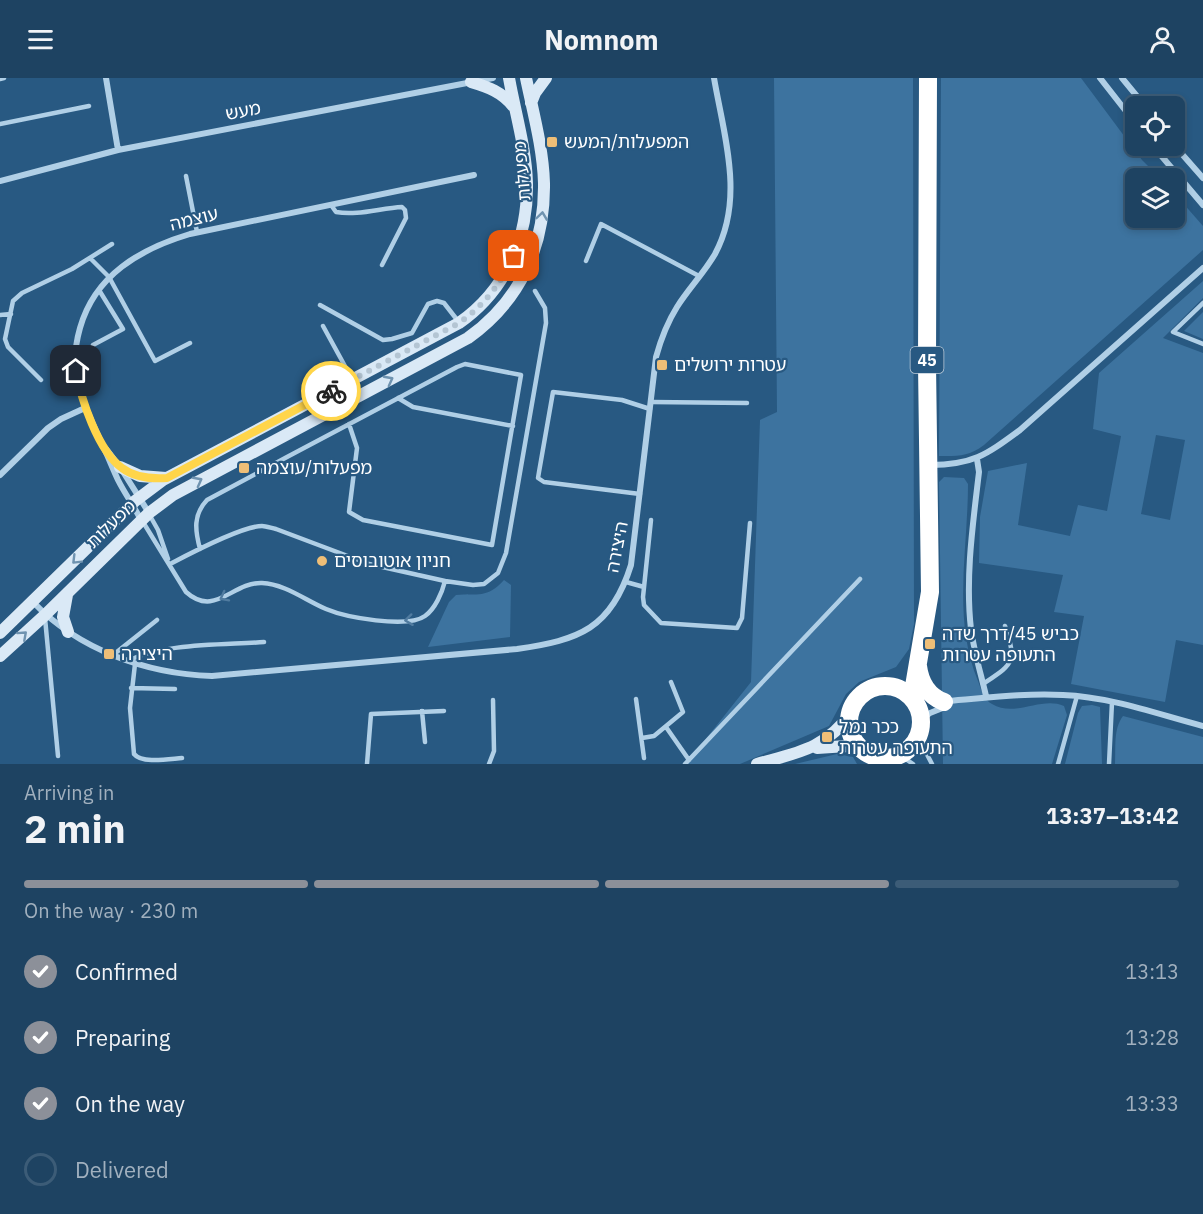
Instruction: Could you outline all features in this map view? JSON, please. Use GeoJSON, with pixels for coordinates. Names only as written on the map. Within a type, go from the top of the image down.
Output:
{"type":"FeatureCollection","features":[{"type":"Feature","properties":{"kind":"highway","name":"45"},"geometry":{"type":"LineString","coordinates":[[923,709],[918,659],[930,592],[928,78]]}},
{"type":"Feature","properties":{"kind":"highway","name":"45"},"geometry":{"type":"LineString","coordinates":[[892,687],[907,675],[918,659]]}},
{"type":"Feature","properties":{"kind":"highway"},"geometry":{"type":"LineString","coordinates":[[918,659],[919,674],[934,697],[923,709],[911,747],[901,760],[867,756],[851,732],[851,713],[855,703],[866,692],[881,687],[892,687],[905,692],[923,709]]}},
{"type":"Feature","properties":{"kind":"street"},"geometry":{"type":"LineString","coordinates":[[106,78],[118,150]]}},
{"type":"Feature","properties":{"kind":"street","name":"מעש"},"geometry":{"type":"LineString","coordinates":[[0,181],[118,150],[493,78]]}},
{"type":"Feature","properties":{"kind":"street","name":"מפעלות"},"geometry":{"type":"LineString","coordinates":[[0,633],[136,501],[167,478],[459,323],[474,312],[498,286],[514,256],[520,238],[524,220],[526,183],[509,78]]}},
{"type":"Feature","properties":{"kind":"street","name":"מפעלות"},"geometry":{"type":"LineString","coordinates":[[0,656],[145,516],[188,486],[468,338],[499,312],[512,296],[524,275],[537,242],[541,223],[543,175],[526,78]]}},
{"type":"Feature","properties":{"kind":"street"},"geometry":{"type":"LineString","coordinates":[[531,103],[546,78]]}},
{"type":"Feature","properties":{"kind":"street","name":"היצירה"},"geometry":{"type":"LineString","coordinates":[[33,602],[45,615],[68,632],[113,655],[135,664],[168,672],[212,676],[545,645],[565,640],[598,623],[610,610],[626,582],[635,545],[656,357],[662,335],[678,306],[714,254],[721,240],[730,209],[729,157],[714,78]]}},
{"type":"Feature","properties":{"kind":"street"},"geometry":{"type":"LineString","coordinates":[[1100,78],[1125,110]]}},
{"type":"Feature","properties":{"kind":"street"},"geometry":{"type":"LineString","coordinates":[[1122,78],[1137,96]]}},
{"type":"Feature","properties":{"kind":"street"},"geometry":{"type":"LineString","coordinates":[[475,80],[506,97],[514,107]]}},
{"type":"Feature","properties":{"kind":"street"},"geometry":{"type":"LineString","coordinates":[[1160,156],[1203,205]]}},
{"type":"Feature","properties":{"kind":"street"},"geometry":{"type":"LineString","coordinates":[[1184,156],[1203,178]]}},
{"type":"Feature","properties":{"kind":"street","name":"עוצמה"},"geometry":{"type":"LineString","coordinates":[[145,516],[116,474],[85,408],[76,371],[75,353],[82,319],[91,300],[109,277],[133,257],[150,248],[197,232],[474,175]]}},
{"type":"Feature","properties":{"kind":"street"},"geometry":{"type":"LineString","coordinates":[[928,465],[960,463],[989,453],[1020,430],[1203,267]]}},
{"type":"Feature","properties":{"kind":"street"},"geometry":{"type":"LineString","coordinates":[[0,475],[48,428],[85,408]]}},
{"type":"Feature","properties":{"kind":"street","name":"עוצמה"},"geometry":{"type":"LineString","coordinates":[[103,445],[120,467],[136,501]]}},
{"type":"Feature","properties":{"kind":"street"},"geometry":{"type":"LineString","coordinates":[[977,459],[979,472],[969,603],[975,652],[986,696]]}},
{"type":"Feature","properties":{"kind":"street"},"geometry":{"type":"LineString","coordinates":[[120,467],[140,476],[167,478]]}},
{"type":"Feature","properties":{"kind":"street"},"geometry":{"type":"LineString","coordinates":[[68,592],[63,617],[68,632]]}},
{"type":"Feature","properties":{"kind":"street"},"geometry":{"type":"LineString","coordinates":[[923,709],[1007,694],[1077,696],[1112,702],[1203,726]]}},
{"type":"Feature","properties":{"kind":"street"},"geometry":{"type":"LineString","coordinates":[[923,709],[930,713],[965,700]]}},
{"type":"Feature","properties":{"kind":"street"},"geometry":{"type":"LineString","coordinates":[[807,750],[836,733],[851,713]]}},
{"type":"Feature","properties":{"kind":"street"},"geometry":{"type":"LineString","coordinates":[[757,764],[807,750],[829,747],[847,746],[867,756]]}},
{"type":"Feature","properties":{"kind":"lane"},"geometry":{"type":"LineString","coordinates":[[0,124],[89,106]]}},
{"type":"Feature","properties":{"kind":"lane"},"geometry":{"type":"LineString","coordinates":[[186,176],[197,232]]}},
{"type":"Feature","properties":{"kind":"lane"},"geometry":{"type":"LineString","coordinates":[[331,205],[336,212],[344,214],[402,207],[405,210],[406,218],[382,265]]}},
{"type":"Feature","properties":{"kind":"lane"},"geometry":{"type":"LineString","coordinates":[[586,261],[601,224],[699,276]]}},
{"type":"Feature","properties":{"kind":"lane"},"geometry":{"type":"LineString","coordinates":[[41,380],[8,347],[5,339],[13,301],[22,293],[63,273],[112,244]]}},
{"type":"Feature","properties":{"kind":"lane"},"geometry":{"type":"LineString","coordinates":[[90,258],[109,277],[154,361],[190,343]]}},
{"type":"Feature","properties":{"kind":"lane"},"geometry":{"type":"LineString","coordinates":[[93,345],[123,329],[99,290]]}},
{"type":"Feature","properties":{"kind":"lane"},"geometry":{"type":"LineString","coordinates":[[170,564],[249,528],[262,526],[276,529],[369,564],[445,581],[473,585],[484,584],[498,573],[506,553],[546,323],[545,308],[535,291]]}},
{"type":"Feature","properties":{"kind":"lane"},"geometry":{"type":"LineString","coordinates":[[320,306],[383,340],[412,333],[428,304],[437,301],[444,303],[459,323]]}},
{"type":"Feature","properties":{"kind":"lane"},"geometry":{"type":"LineString","coordinates":[[1203,303],[1173,332],[1203,344]]}},
{"type":"Feature","properties":{"kind":"lane"},"geometry":{"type":"LineString","coordinates":[[0,315],[11,314]]}},
{"type":"Feature","properties":{"kind":"lane"},"geometry":{"type":"LineString","coordinates":[[323,326],[352,380]]}},
{"type":"Feature","properties":{"kind":"lane"},"geometry":{"type":"LineString","coordinates":[[200,549],[195,530],[196,520],[200,508],[207,500],[349,424],[398,398],[465,364],[522,375],[492,545],[363,520],[348,512],[357,448],[349,424]]}},
{"type":"Feature","properties":{"kind":"lane"},"geometry":{"type":"LineString","coordinates":[[640,494],[544,482],[538,478],[553,392],[650,405],[747,403]]}},
{"type":"Feature","properties":{"kind":"lane"},"geometry":{"type":"LineString","coordinates":[[398,398],[413,407],[513,426]]}},
{"type":"Feature","properties":{"kind":"lane"},"geometry":{"type":"LineString","coordinates":[[145,516],[163,543],[170,564]]}},
{"type":"Feature","properties":{"kind":"lane"},"geometry":{"type":"LineString","coordinates":[[145,516],[186,592],[193,599],[201,602],[214,602],[249,584],[268,583],[343,615],[391,622],[409,622],[423,618],[430,612],[445,581]]}},
{"type":"Feature","properties":{"kind":"lane"},"geometry":{"type":"LineString","coordinates":[[651,519],[644,605],[661,623],[737,628],[742,618],[750,523]]}},
{"type":"Feature","properties":{"kind":"lane"},"geometry":{"type":"LineString","coordinates":[[666,727],[687,762],[860,579]]}},
{"type":"Feature","properties":{"kind":"lane"},"geometry":{"type":"LineString","coordinates":[[626,582],[644,587]]}},
{"type":"Feature","properties":{"kind":"lane"},"geometry":{"type":"LineString","coordinates":[[45,615],[58,756]]}},
{"type":"Feature","properties":{"kind":"lane"},"geometry":{"type":"LineString","coordinates":[[113,655],[157,620]]}},
{"type":"Feature","properties":{"kind":"lane"},"geometry":{"type":"LineString","coordinates":[[983,684],[1008,667],[1012,658],[1012,647],[1005,626]]}},
{"type":"Feature","properties":{"kind":"lane"},"geometry":{"type":"LineString","coordinates":[[128,661],[141,654],[166,649],[264,642]]}},
{"type":"Feature","properties":{"kind":"lane"},"geometry":{"type":"LineString","coordinates":[[135,664],[130,708],[136,758],[142,761],[183,758]]}},
{"type":"Feature","properties":{"kind":"lane"},"geometry":{"type":"LineString","coordinates":[[642,738],[654,736],[683,712],[671,682]]}},
{"type":"Feature","properties":{"kind":"lane"},"geometry":{"type":"LineString","coordinates":[[131,688],[175,689]]}},
{"type":"Feature","properties":{"kind":"lane"},"geometry":{"type":"LineString","coordinates":[[1058,764],[1077,696]]}},
{"type":"Feature","properties":{"kind":"lane"},"geometry":{"type":"LineString","coordinates":[[636,699],[644,758]]}},
{"type":"Feature","properties":{"kind":"lane"},"geometry":{"type":"LineString","coordinates":[[489,764],[494,751],[493,700]]}},
{"type":"Feature","properties":{"kind":"lane"},"geometry":{"type":"LineString","coordinates":[[1109,764],[1112,702]]}},
{"type":"Feature","properties":{"kind":"lane"},"geometry":{"type":"LineString","coordinates":[[923,709],[932,764]]}},
{"type":"Feature","properties":{"kind":"lane"},"geometry":{"type":"LineString","coordinates":[[422,711],[425,742]]}},
{"type":"Feature","properties":{"kind":"lane"},"geometry":{"type":"LineString","coordinates":[[367,764],[371,714],[444,711]]}},
{"type":"Feature","properties":{"kind":"shaded area"},"geometry":{"type":"Polygon","coordinates":[[[774,78],[913,78],[914,624],[909,649],[896,667],[859,682],[846,694],[829,726],[740,764],[686,764],[751,682],[760,420],[777,412],[774,78]]]}},
{"type":"Feature","properties":{"kind":"shaded area"},"geometry":{"type":"Polygon","coordinates":[[[941,78],[1081,78],[1125,137],[1125,156],[1139,156],[1150,168],[1125,168],[1125,228],[1185,228],[1185,205],[1203,226],[1203,250],[984,445],[968,454],[939,456],[941,78]]]}},
{"type":"Feature","properties":{"kind":"shaded area"},"geometry":{"type":"Polygon","coordinates":[[[1203,281],[1203,298],[1163,338],[1203,353],[1203,645],[1176,640],[1165,702],[1071,684],[1084,616],[1054,612],[1063,575],[979,563],[980,517],[988,471],[1027,463],[1018,525],[1070,536],[1078,505],[1107,511],[1121,436],[1093,429],[1099,373],[1203,281]],[[1156,435],[1141,514],[1170,520],[1185,440],[1156,435]]]}},
{"type":"Feature","properties":{"kind":"shaded area"},"geometry":{"type":"Polygon","coordinates":[[[1203,312],[1203,339],[1184,331],[1203,312]]]}},
{"type":"Feature","properties":{"kind":"shaded area"},"geometry":{"type":"Polygon","coordinates":[[[944,477],[964,478],[968,484],[963,608],[970,657],[980,687],[987,700],[1001,708],[1019,708],[1046,703],[1064,706],[1067,715],[1052,764],[943,764],[939,482],[944,477]]]}},
{"type":"Feature","properties":{"kind":"shaded area"},"geometry":{"type":"Polygon","coordinates":[[[504,580],[511,585],[510,637],[428,647],[449,602],[456,595],[487,593],[504,580]]]}},
{"type":"Feature","properties":{"kind":"shaded area"},"geometry":{"type":"Polygon","coordinates":[[[1082,706],[1100,707],[1102,764],[1065,764],[1078,713],[1082,706]]]}},
{"type":"Feature","properties":{"kind":"shaded area"},"geometry":{"type":"Polygon","coordinates":[[[1123,716],[1203,737],[1203,764],[1115,764],[1116,733],[1123,716]]]}},
{"type":"Feature","properties":{"kind":"shaded area"},"geometry":{"type":"Polygon","coordinates":[[[837,754],[853,757],[857,764],[795,764],[837,754]]]}},
{"type":"Feature","properties":{"kind":"way so far"},"geometry":{"type":"LineString","coordinates":[[331,391],[459,323],[474,312],[498,286],[514,256]]}},
{"type":"Feature","properties":{"kind":"place","name":"המפעלות/המעש"},"geometry":{"type":"Point","coordinates":[552,142]}},
{"type":"Feature","properties":{"kind":"place","name":"עטרות ירושלים"},"geometry":{"type":"Point","coordinates":[662,365]}},
{"type":"Feature","properties":{"kind":"place","name":"מפעלות/עוצמה"},"geometry":{"type":"Point","coordinates":[244,468]}},
{"type":"Feature","properties":{"kind":"place","name":"חניון אוטובוסים"},"geometry":{"type":"Point","coordinates":[322,561]}},
{"type":"Feature","properties":{"kind":"place","name":"כביש 45/דרך שדה התעופה עטרות"},"geometry":{"type":"Point","coordinates":[930,644]}},
{"type":"Feature","properties":{"kind":"place","name":"היצירה"},"geometry":{"type":"Point","coordinates":[109,654]}},
{"type":"Feature","properties":{"kind":"place","name":"ככר נמל התעופה עטרות"},"geometry":{"type":"Point","coordinates":[827,737]}},
{"type":"Feature","properties":{"kind":"route"},"geometry":{"type":"LineString","coordinates":[[76,371],[85,408],[103,445],[120,467],[149,478],[167,478],[331,391]]}}]}
